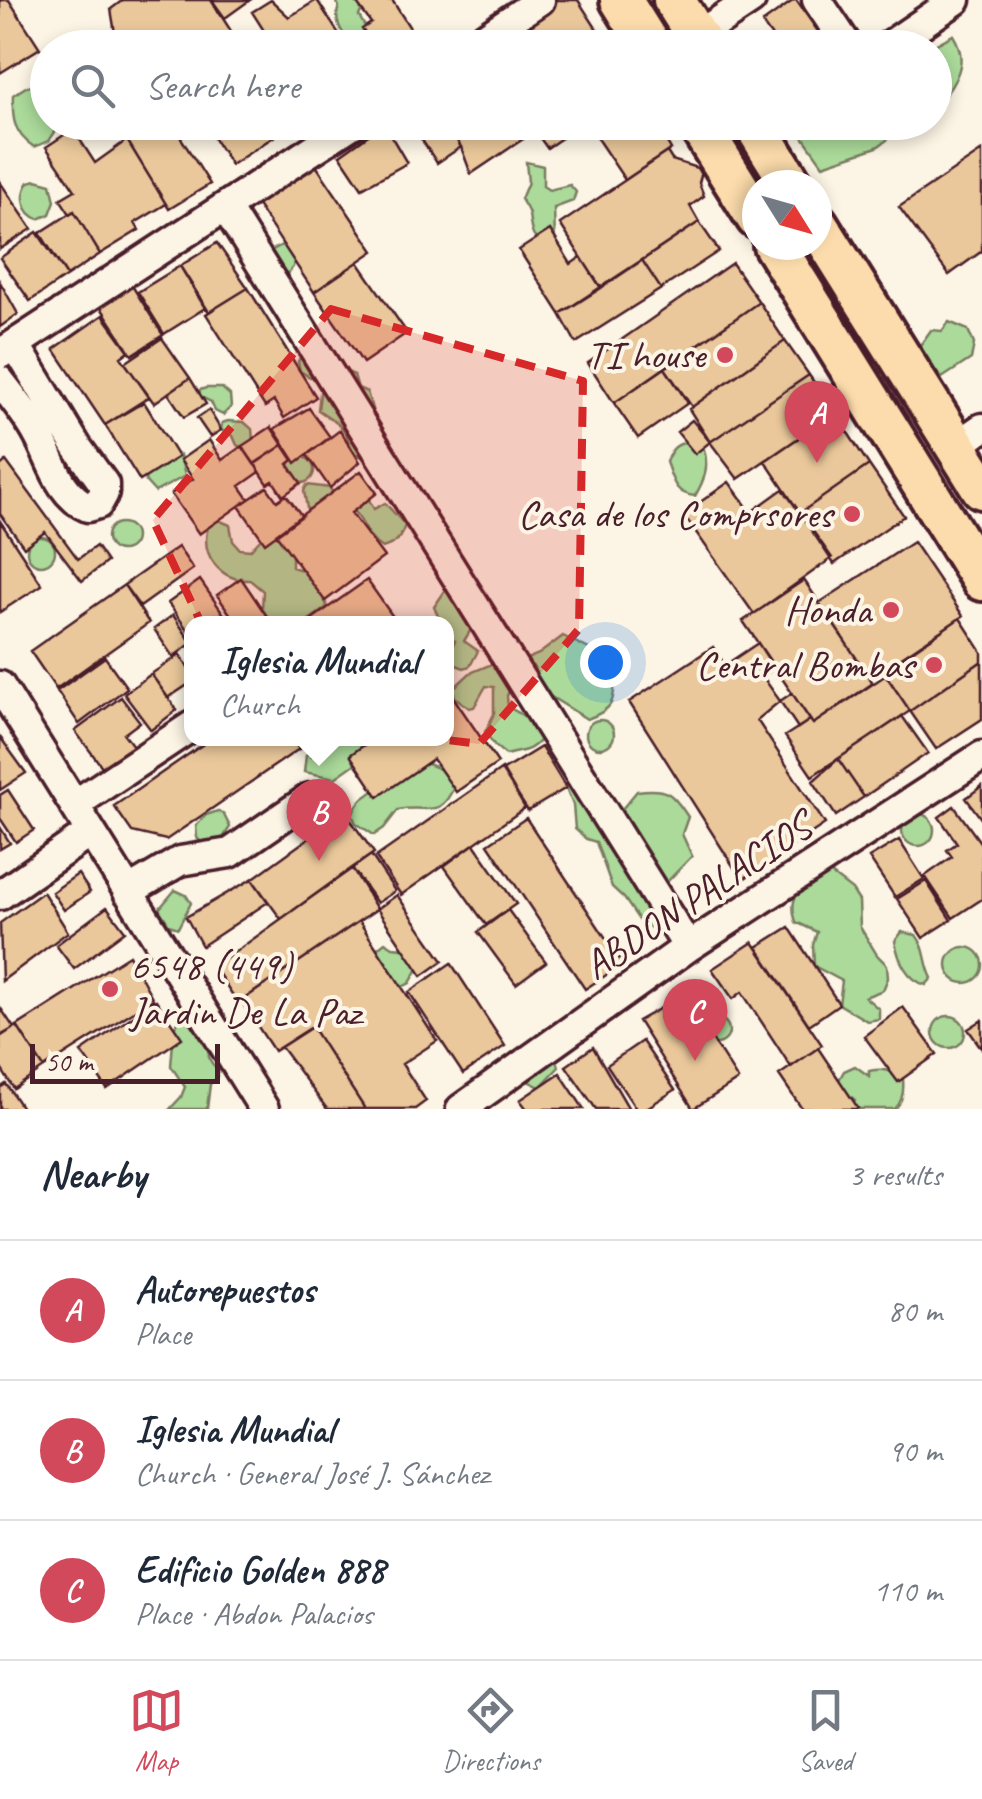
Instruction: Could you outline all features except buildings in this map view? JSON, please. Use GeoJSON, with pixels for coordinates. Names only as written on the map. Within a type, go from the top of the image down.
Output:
{"type":"FeatureCollection","features":[{"type":"Feature","properties":{"kind":"highway"},"geometry":{"type":"LineString","coordinates":[[621,0],[639,30]]}},
{"type":"Feature","properties":{"kind":"highway"},"geometry":{"type":"LineString","coordinates":[[674,0],[693,30]]}},
{"type":"Feature","properties":{"kind":"highway"},"geometry":{"type":"LineString","coordinates":[[708,140],[742,194]]}},
{"type":"Feature","properties":{"kind":"highway"},"geometry":{"type":"LineString","coordinates":[[769,140],[784,170]]}},
{"type":"Feature","properties":{"kind":"highway"},"geometry":{"type":"LineString","coordinates":[[832,245],[969,437],[982,488]]}},
{"type":"Feature","properties":{"kind":"highway"},"geometry":{"type":"LineString","coordinates":[[783,260],[982,580]]}},
{"type":"Feature","properties":{"kind":"street"},"geometry":{"type":"LineString","coordinates":[[495,30],[540,0]]}},
{"type":"Feature","properties":{"kind":"street"},"geometry":{"type":"LineString","coordinates":[[715,30],[751,0]]}},
{"type":"Feature","properties":{"kind":"street"},"geometry":{"type":"LineString","coordinates":[[816,0],[837,30]]}},
{"type":"Feature","properties":{"kind":"street"},"geometry":{"type":"LineString","coordinates":[[912,30],[956,0]]}},
{"type":"Feature","properties":{"kind":"street"},"geometry":{"type":"LineString","coordinates":[[0,381],[36,431],[68,493],[88,508],[98,504],[104,484],[8,349],[328,140]]}},
{"type":"Feature","properties":{"kind":"street"},"geometry":{"type":"LineString","coordinates":[[226,208],[688,947]]}},
{"type":"Feature","properties":{"kind":"street"},"geometry":{"type":"LineString","coordinates":[[0,686],[264,1109]]}},
{"type":"Feature","properties":{"kind":"street"},"geometry":{"type":"LineString","coordinates":[[74,806],[184,731]]}},
{"type":"Feature","properties":{"kind":"street","name":"ABDON PALACIOS"},"geometry":{"type":"LineString","coordinates":[[461,1109],[688,947],[982,756]]}},
{"type":"Feature","properties":{"kind":"street"},"geometry":{"type":"LineString","coordinates":[[128,892],[180,861],[230,853],[310,798]]}},
{"type":"Feature","properties":{"kind":"street"},"geometry":{"type":"LineString","coordinates":[[0,895],[90,832]]}},
{"type":"Feature","properties":{"kind":"highlighted area"},"geometry":{"type":"Polygon","coordinates":[[[331,309],[583,381],[579,629],[479,744],[244,715],[153,520],[331,309]]]}},
{"type":"Feature","properties":{"kind":"green space"},"geometry":{"type":"Polygon","coordinates":[[[336,0],[366,0],[359,16],[367,30],[342,30],[336,0]]]}},
{"type":"Feature","properties":{"kind":"green space"},"geometry":{"type":"Polygon","coordinates":[[[952,36],[961,58],[952,85],[952,36]]]}},
{"type":"Feature","properties":{"kind":"green space"},"geometry":{"type":"Polygon","coordinates":[[[30,86],[30,140],[50,140],[34,147],[15,124],[13,111],[13,95],[30,86]]]}},
{"type":"Feature","properties":{"kind":"green space"},"geometry":{"type":"Polygon","coordinates":[[[805,140],[887,140],[877,147],[823,165],[805,140]]]}},
{"type":"Feature","properties":{"kind":"green space"},"geometry":{"type":"Polygon","coordinates":[[[526,162],[543,166],[543,186],[549,190],[570,185],[576,192],[573,201],[554,208],[555,242],[540,241],[532,232],[521,199],[528,182],[526,162]]]}},
{"type":"Feature","properties":{"kind":"green space"},"geometry":{"type":"Polygon","coordinates":[[[29,182],[51,184],[55,201],[50,214],[39,219],[26,209],[24,198],[29,182]]]}},
{"type":"Feature","properties":{"kind":"green space"},"geometry":{"type":"Polygon","coordinates":[[[282,245],[296,253],[288,273],[278,272],[265,254],[282,245]]]}},
{"type":"Feature","properties":{"kind":"green space"},"geometry":{"type":"Polygon","coordinates":[[[949,322],[968,330],[974,344],[971,359],[942,378],[916,351],[931,330],[942,331],[949,322]]]}},
{"type":"Feature","properties":{"kind":"green space"},"geometry":{"type":"Polygon","coordinates":[[[331,352],[343,370],[354,375],[358,388],[367,392],[375,419],[370,455],[365,458],[353,451],[340,426],[318,410],[322,376],[310,377],[300,371],[298,361],[304,353],[331,352]]]}},
{"type":"Feature","properties":{"kind":"green space"},"geometry":{"type":"Polygon","coordinates":[[[222,388],[230,395],[231,407],[223,415],[199,396],[200,390],[222,388]]]}},
{"type":"Feature","properties":{"kind":"green space"},"geometry":{"type":"Polygon","coordinates":[[[244,422],[252,429],[253,441],[245,449],[221,430],[222,423],[244,422]]]}},
{"type":"Feature","properties":{"kind":"green space"},"geometry":{"type":"Polygon","coordinates":[[[690,442],[704,449],[706,462],[704,479],[695,496],[678,489],[666,462],[675,447],[690,442]]]}},
{"type":"Feature","properties":{"kind":"green space"},"geometry":{"type":"Polygon","coordinates":[[[148,452],[180,455],[185,476],[155,492],[146,482],[139,461],[148,452]]]}},
{"type":"Feature","properties":{"kind":"green space"},"geometry":{"type":"Polygon","coordinates":[[[301,457],[310,461],[314,470],[310,479],[301,483],[292,479],[288,470],[292,461],[301,457]]]}},
{"type":"Feature","properties":{"kind":"green space"},"geometry":{"type":"Polygon","coordinates":[[[307,485],[330,488],[334,495],[308,514],[304,491],[307,485]]]}},
{"type":"Feature","properties":{"kind":"green space"},"geometry":{"type":"Polygon","coordinates":[[[358,497],[369,500],[374,509],[385,503],[405,525],[400,537],[382,548],[372,540],[352,510],[358,497]]]}},
{"type":"Feature","properties":{"kind":"green space"},"geometry":{"type":"Polygon","coordinates":[[[218,520],[230,525],[233,541],[240,549],[250,550],[261,538],[277,533],[292,545],[292,567],[317,580],[327,607],[315,616],[267,616],[262,609],[263,591],[250,580],[230,576],[215,564],[207,547],[208,527],[218,520]]]}},
{"type":"Feature","properties":{"kind":"green space"},"geometry":{"type":"Polygon","coordinates":[[[121,523],[131,527],[135,537],[131,547],[121,551],[111,547],[107,537],[111,527],[121,523]]]}},
{"type":"Feature","properties":{"kind":"green space"},"geometry":{"type":"Polygon","coordinates":[[[41,537],[51,541],[55,551],[51,561],[41,565],[31,561],[27,551],[31,541],[41,537]]]}},
{"type":"Feature","properties":{"kind":"green space"},"geometry":{"type":"Polygon","coordinates":[[[459,587],[473,626],[464,641],[478,651],[470,666],[464,668],[454,664],[454,616],[438,616],[434,607],[447,588],[459,587]]]}},
{"type":"Feature","properties":{"kind":"green space"},"geometry":{"type":"Polygon","coordinates":[[[563,636],[605,657],[615,669],[612,701],[604,711],[587,719],[540,690],[534,667],[524,660],[563,636]]]}},
{"type":"Feature","properties":{"kind":"green space"},"geometry":{"type":"Polygon","coordinates":[[[499,661],[513,681],[507,696],[508,707],[532,723],[540,740],[536,744],[506,755],[495,746],[485,732],[494,714],[494,687],[486,686],[474,707],[469,708],[455,697],[454,688],[470,673],[499,661]]]}},
{"type":"Feature","properties":{"kind":"green space"},"geometry":{"type":"Polygon","coordinates":[[[600,720],[610,724],[614,734],[610,744],[600,748],[590,744],[586,734],[590,724],[600,720]]]}},
{"type":"Feature","properties":{"kind":"green space"},"geometry":{"type":"Polygon","coordinates":[[[316,746],[380,746],[335,778],[304,772],[306,755],[316,746]]]}},
{"type":"Feature","properties":{"kind":"green space"},"geometry":{"type":"Polygon","coordinates":[[[417,760],[440,769],[455,785],[444,803],[432,809],[398,810],[374,835],[356,823],[352,815],[359,802],[417,760]]]}},
{"type":"Feature","properties":{"kind":"green space"},"geometry":{"type":"Polygon","coordinates":[[[571,771],[600,787],[622,809],[637,791],[655,790],[672,797],[688,817],[682,834],[692,856],[667,882],[667,925],[655,930],[641,923],[612,887],[596,842],[575,829],[573,805],[566,788],[571,771]]]}},
{"type":"Feature","properties":{"kind":"green space"},"geometry":{"type":"Polygon","coordinates":[[[218,811],[230,827],[223,838],[203,844],[197,838],[196,826],[206,815],[218,811]]]}},
{"type":"Feature","properties":{"kind":"green space"},"geometry":{"type":"Polygon","coordinates":[[[918,814],[929,819],[934,830],[929,841],[918,846],[907,841],[902,830],[907,819],[918,814]]]}},
{"type":"Feature","properties":{"kind":"green space"},"geometry":{"type":"Polygon","coordinates":[[[826,870],[852,890],[859,901],[860,927],[887,965],[888,978],[883,990],[865,997],[879,1009],[879,1019],[867,1021],[839,1004],[842,981],[814,966],[817,932],[796,922],[794,904],[799,891],[826,870]]]}},
{"type":"Feature","properties":{"kind":"green space"},"geometry":{"type":"Polygon","coordinates":[[[175,890],[186,895],[191,903],[178,928],[169,925],[159,909],[175,890]]]}},
{"type":"Feature","properties":{"kind":"green space"},"geometry":{"type":"Polygon","coordinates":[[[902,932],[916,935],[922,946],[932,978],[926,985],[914,979],[901,962],[895,941],[902,932]]]}},
{"type":"Feature","properties":{"kind":"green space"},"geometry":{"type":"Polygon","coordinates":[[[385,942],[412,949],[419,967],[410,983],[402,987],[389,978],[375,950],[385,942]]]}},
{"type":"Feature","properties":{"kind":"green space"},"geometry":{"type":"Polygon","coordinates":[[[965,947],[977,953],[983,965],[977,977],[965,983],[953,977],[947,965],[953,953],[965,947]]]}},
{"type":"Feature","properties":{"kind":"green space"},"geometry":{"type":"Polygon","coordinates":[[[949,1016],[960,1021],[965,1032],[960,1043],[949,1048],[938,1043],[933,1032],[938,1021],[949,1016]]]}},
{"type":"Feature","properties":{"kind":"green space"},"geometry":{"type":"Polygon","coordinates":[[[716,1018],[725,1022],[729,1031],[725,1040],[716,1044],[707,1040],[703,1031],[707,1022],[716,1018]]]}},
{"type":"Feature","properties":{"kind":"green space"},"geometry":{"type":"Polygon","coordinates":[[[191,1019],[210,1037],[210,1060],[219,1070],[210,1084],[207,1109],[170,1109],[185,1087],[171,1066],[173,1042],[169,1035],[179,1020],[191,1019]]]}},
{"type":"Feature","properties":{"kind":"green space"},"geometry":{"type":"Polygon","coordinates":[[[556,1056],[559,1067],[540,1087],[528,1081],[526,1076],[556,1056]]]}},
{"type":"Feature","properties":{"kind":"green space"},"geometry":{"type":"Polygon","coordinates":[[[855,1066],[869,1076],[869,1071],[883,1070],[903,1079],[902,1095],[895,1109],[849,1109],[855,1100],[839,1080],[844,1071],[855,1066]]]}},
{"type":"Feature","properties":{"kind":"place","name":"TI house"},"geometry":{"type":"Point","coordinates":[725,355]}},
{"type":"Feature","properties":{"kind":"place","name":"Autorepuestos"},"geometry":{"type":"Point","coordinates":[817,463]}},
{"type":"Feature","properties":{"kind":"place","name":"Casa de los Comprsores"},"geometry":{"type":"Point","coordinates":[852,514]}},
{"type":"Feature","properties":{"kind":"place","name":"Honda"},"geometry":{"type":"Point","coordinates":[891,610]}},
{"type":"Feature","properties":{"kind":"place","name":"Central Bombas"},"geometry":{"type":"Point","coordinates":[934,665]}},
{"type":"Feature","properties":{"kind":"place","name":"Iglesia Mundial"},"geometry":{"type":"Point","coordinates":[319,861]}},
{"type":"Feature","properties":{"kind":"place","name":"6548 (449) Jardin De La Paz"},"geometry":{"type":"Point","coordinates":[110,989]}},
{"type":"Feature","properties":{"kind":"place","name":"Edificio Golden 888"},"geometry":{"type":"Point","coordinates":[695,1061]}}]}
